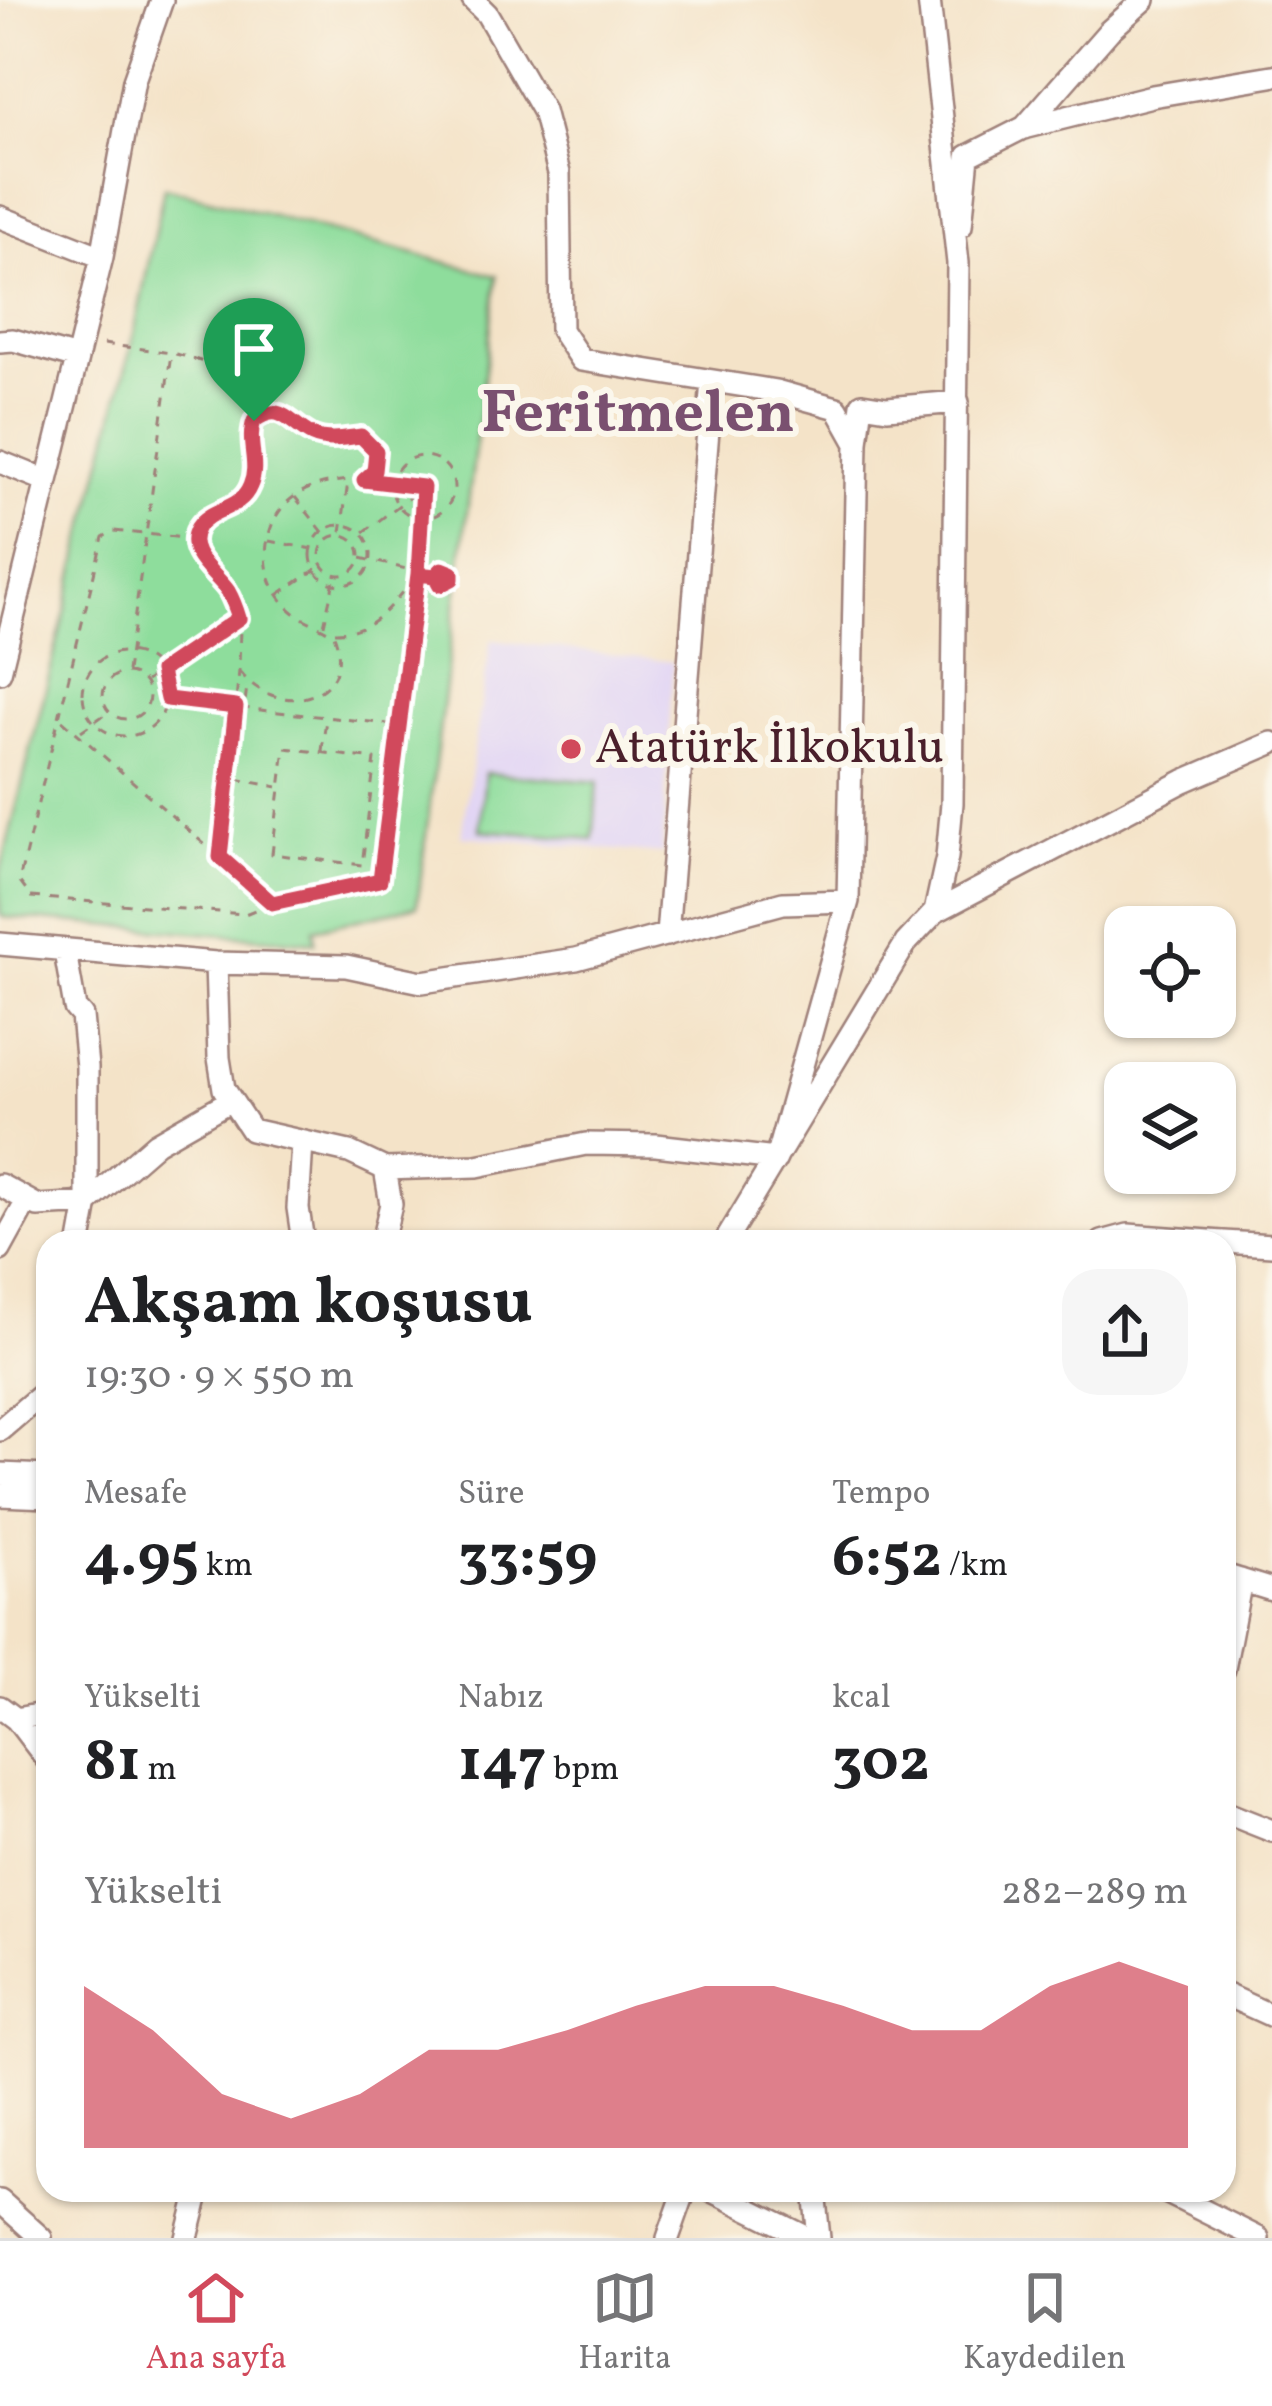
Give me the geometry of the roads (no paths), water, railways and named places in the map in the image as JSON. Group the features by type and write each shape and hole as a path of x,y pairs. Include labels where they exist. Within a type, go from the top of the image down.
{"street":[{"path":"0,672 10,591 47,481 102,257 134,80 162,0"},
{"path":"473,0 488,14 543,111 559,173 561,330 581,360 776,391 837,408 856,442"},
{"path":"929,0 958,263"},
{"path":"1023,128 1109,31 1144,0"},
{"path":"935,912 952,803 958,263 968,156 1023,128 1152,96 1272,76"},
{"path":"0,217 102,257"},
{"path":"0,341 79,349"},
{"path":"667,935 712,381"},
{"path":"776,1160 848,901 856,442 862,404 887,408 958,402"},
{"path":"0,462 47,481"},
{"path":"732,1230 906,944 935,912 1184,781 1272,743"},
{"path":"0,944 216,963 346,966 422,982 576,959 783,903 848,901"},
{"path":"65,952 75,1008 82,1016 87,1067 87,1203 82,1230"},
{"path":"216,963 224,1089 251,1130 350,1152 386,1169 477,1166 586,1144 656,1144 776,1160"},
{"path":"0,1185 38,1206 87,1203 157,1143 231,1100"},
{"path":"301,1230 302,1143"},
{"path":"385,1230 391,1204 386,1169"},
{"path":"0,1250 27,1201"},
{"path":"1236,1243 1272,1245"},
{"path":"0,1430 36,1399"},
{"path":"0,1474 36,1476"},
{"path":"0,1495 36,1496"},
{"path":"1236,1579 1272,1591"},
{"path":"8,1713 36,1746"},
{"path":"1236,1817 1272,1831"},
{"path":"1236,2000 1272,2016"},
{"path":"0,2201 41,2238"},
{"path":"187,2238 196,2202"},
{"path":"668,2238 681,2202"},
{"path":"735,2202 808,2238"},
{"path":"816,2202 820,2238"},
{"path":"1186,2202 1258,2238"}],"place":[{"name":"Atatürk İlkokulu","path":"571,749"}],"district":[{"name":"Feritmelen","path":"638,415"}]}
